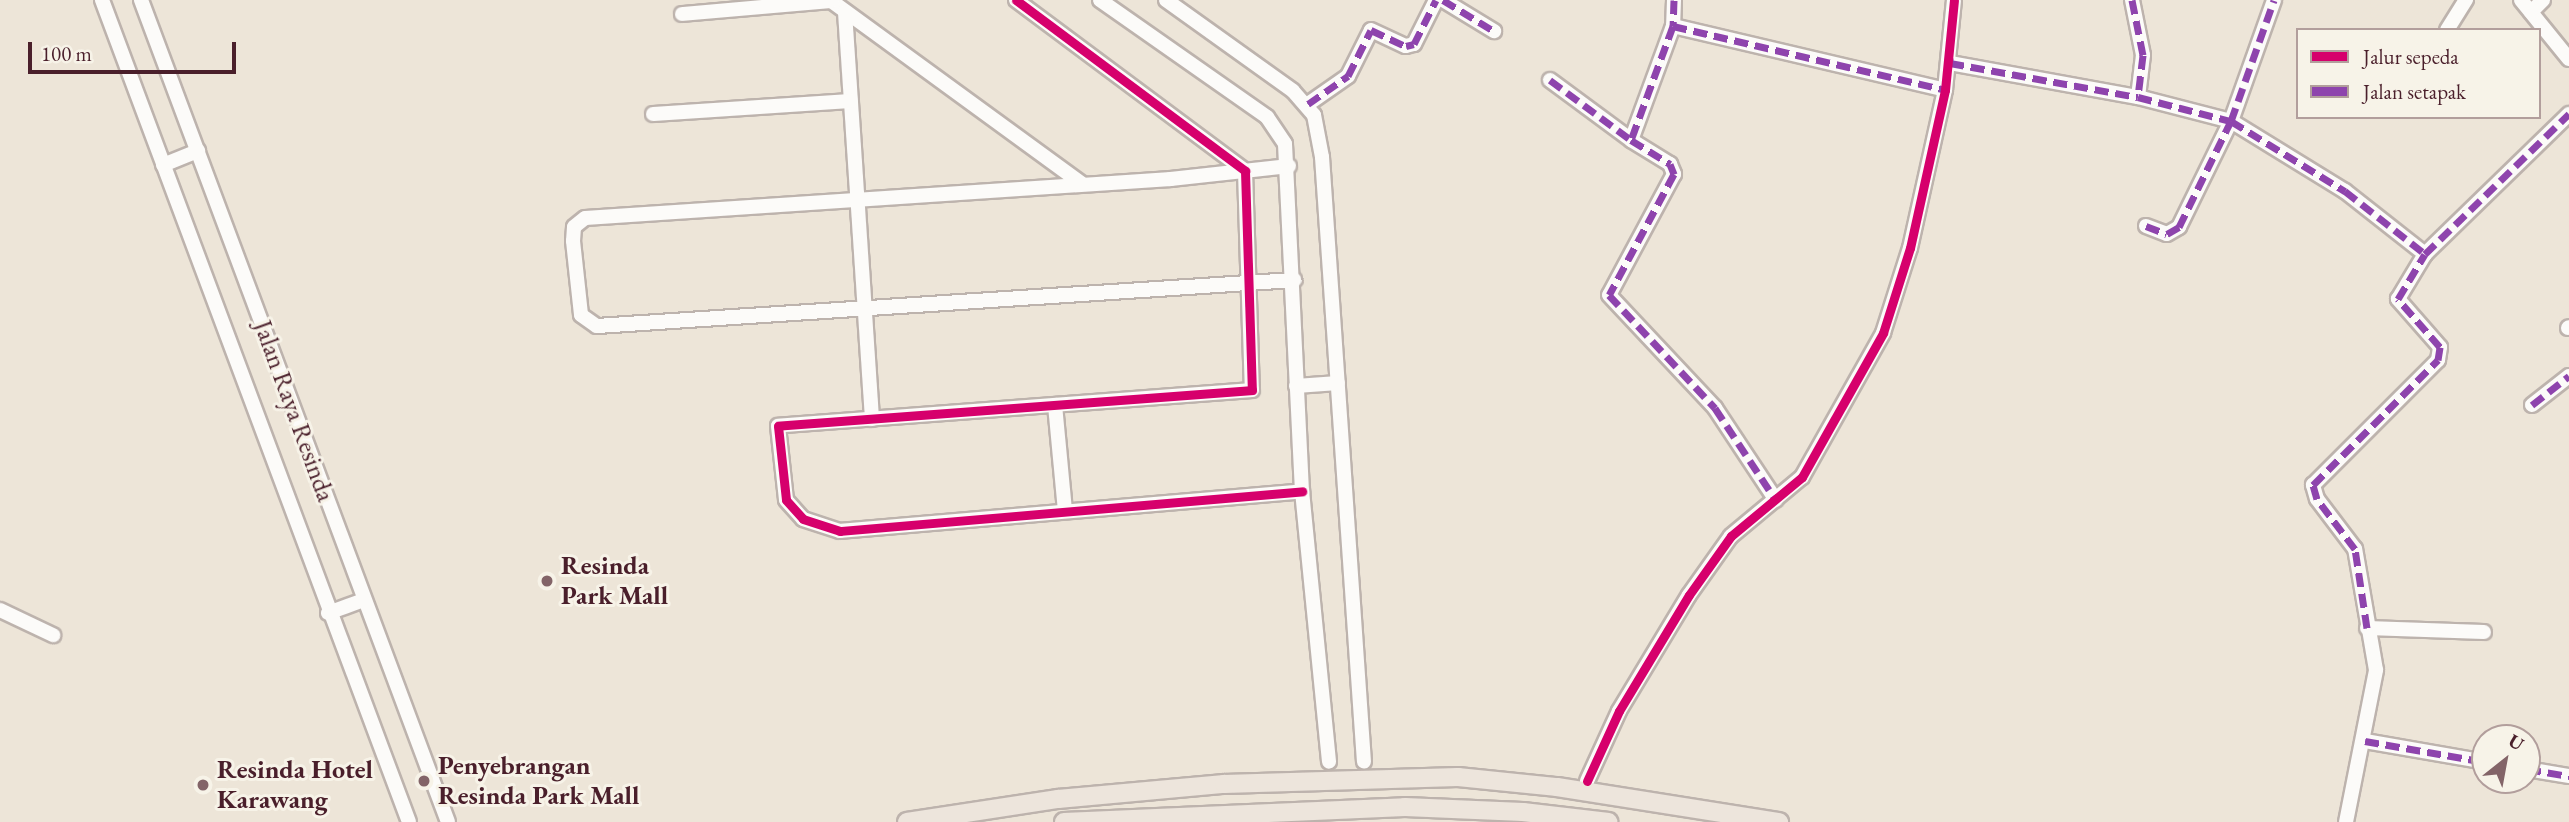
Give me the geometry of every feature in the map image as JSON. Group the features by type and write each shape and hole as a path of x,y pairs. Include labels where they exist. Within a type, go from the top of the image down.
{"main road":[{"path":"907,822 1058,799 1211,785 1432,777 1557,787 1779,822"},
{"path":"1064,822 1405,807 1524,812 1608,822"}],"street":[{"name":"Jalan Raya Resinda","path":"102,0 328,613 409,822"},
{"name":"Jalan Raya Resinda","path":"141,0 448,822"},
{"path":"1016,0 1245,171"},
{"path":"1100,0 1267,117 1279,129 1289,166 1302,491 1329,762"},
{"path":"1166,0 1308,104 1322,157 1364,762"},
{"path":"1308,104 1348,76 1371,30 1406,46 1414,44 1436,0"},
{"path":"1443,0 1494,31"},
{"path":"1631,140 1672,26 1674,0"},
{"path":"1587,781 1619,711 1713,559 1747,522 1802,477 1883,333 1910,248 1945,90 1950,63 1954,0"},
{"path":"2132,0 2143,55 2138,97"},
{"path":"2146,226 2167,234 2179,227 2231,121 2274,0"},
{"path":"2448,28 2466,0"},
{"path":"2521,0 2569,59"},
{"path":"2531,12 2543,0"},
{"path":"682,14 831,1 1081,183"},
{"path":"845,12 872,419"},
{"path":"1672,26 1945,90"},
{"path":"1950,63 2138,97 2231,121 2345,191 2425,254"},
{"path":"1550,80 1631,140 1670,164 1674,174 1609,295 1715,408 1776,500"},
{"path":"653,114 851,102"},
{"path":"2346,822 2376,680 2355,549 2317,499 2313,485 2438,360 2440,347 2398,299 2425,254 2569,114"},
{"path":"163,165 198,151"},
{"path":"1289,166 858,202 585,218 574,227 575,271 581,315 597,326 1294,279"},
{"path":"1245,171 1252,390 778,426 786,500 803,519 840,531 1302,491"},
{"path":"2532,405 2569,376"},
{"path":"1296,386 1338,383"},
{"path":"1055,405 1065,511"},
{"path":"328,613 364,600"},
{"path":"0,610 52,635"},
{"path":"2367,628 2484,632"},
{"path":"2365,741 2471,760"},
{"path":"2541,771 2569,776"}],"marked path":[{"path":"1308,104 1348,76 1371,30 1406,46 1414,44 1436,0"},
{"path":"1443,0 1494,31"},
{"path":"1674,0 1673,26 1945,90"},
{"path":"2132,0 2143,55 2138,97"},
{"path":"2146,226 2167,234 2179,227 2231,121 2274,0"},
{"path":"1673,26 1631,140 1670,164 1674,174 1609,295 1715,408 1776,500"},
{"path":"1950,58 1950,63 2138,97 2231,121 2345,191 2425,254"},
{"path":"1550,80 1631,140"},
{"path":"2367,628 2355,549 2317,499 2313,485 2438,360 2440,347 2398,299 2425,254 2569,114"},
{"path":"2532,405 2569,376"},
{"path":"2365,741 2471,760"},
{"path":"2541,771 2569,776"}],"cycle path":[{"path":"1016,0 1245,171 1252,390 778,426 786,500 803,519 840,531 1302,491"},
{"path":"1587,781 1619,711 1689,595 1731,536 1802,477 1883,333 1910,248 1945,90 1954,0"}],"place":[{"name":"Resinda Park Mall","path":"547,581"},
{"name":"Penyebrangan Resinda Park Mall","path":"424,781"},
{"name":"Resinda Hotel Karawang","path":"203,785"}]}
